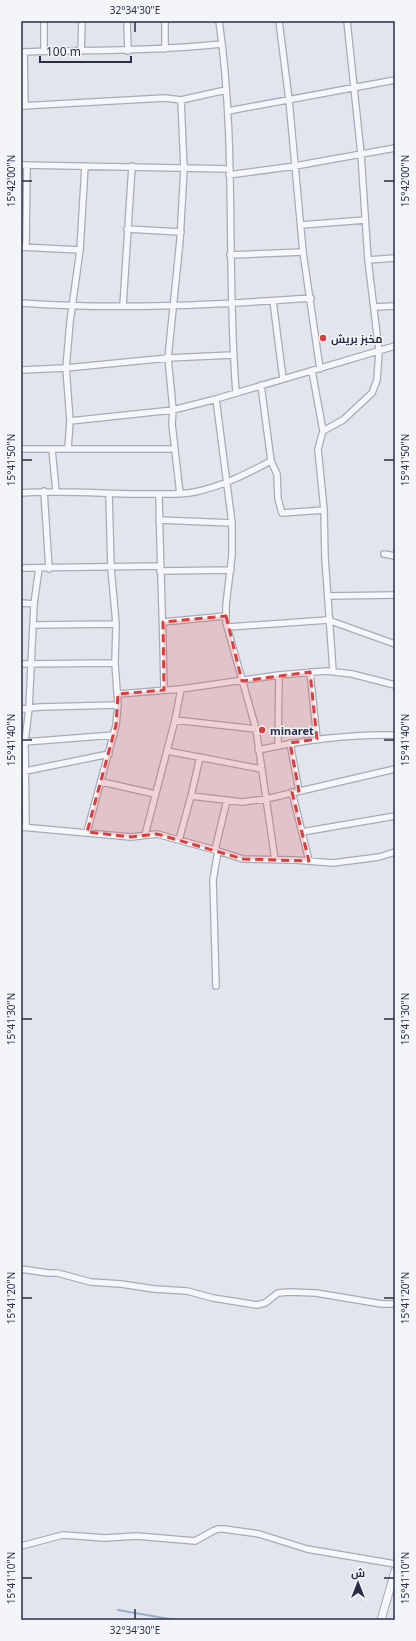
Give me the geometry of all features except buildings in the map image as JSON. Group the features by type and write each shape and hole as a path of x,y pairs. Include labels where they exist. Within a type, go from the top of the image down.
{"street":[{"path":"44,21 44,51"},
{"path":"82,21 82,51"},
{"path":"127,21 128,51"},
{"path":"165,21 165,49"},
{"path":"219,21 228,111 230,255 233,355 236,392"},
{"path":"279,21 289,100 304,252 320,369"},
{"path":"323,431 343,420 372,393 377,380 379,351 368,260 361,154 347,21"},
{"path":"222,44 128,51 23,52 23,106 165,98 181,100 226,90"},
{"path":"228,111 354,89 395,80"},
{"path":"180,494 172,424 173,410 168,358 170,328 175,305 181,232 184,169 181,100"},
{"path":"80,250 24,247 24,165 132,166 229,172 295,166 395,148"},
{"path":"68,449 70,421 66,368 72,307 80,250 85,166"},
{"path":"123,306 132,166"},
{"path":"301,225 365,220"},
{"path":"127,229 181,232"},
{"path":"230,255 304,252"},
{"path":"368,260 395,258"},
{"path":"21,303 72,307 232,303 311,298"},
{"path":"273,301 282,379"},
{"path":"374,307 395,306"},
{"path":"70,421 173,410 216,399 395,346"},
{"path":"21,370 66,368 168,358 233,355"},
{"path":"312,371 323,431 318,449 324,510 328,620 333,671"},
{"path":"261,385 271,461 277,474 278,499 282,513 324,510"},
{"path":"216,399 232,523 231,570 226,616 242,681 256,729 275,860"},
{"path":"21,449 175,449"},
{"path":"52,449 56,492"},
{"path":"21,493 44,491 109,494 180,494 200,491 227,483 271,461"},
{"path":"44,491 49,569"},
{"path":"87,832 114,736 118,705 116,624 111,568 109,494"},
{"path":"158,494 164,690"},
{"path":"159,520 232,523"},
{"path":"384,554 395,556"},
{"path":"21,568 160,568 231,570"},
{"path":"39,568 34,604 29,708 23,772 23,827 131,837 157,834 243,859 333,863 384,856 395,852"},
{"path":"328,596 395,595"},
{"path":"21,603 34,604"},
{"path":"163,622 226,616"},
{"path":"228,627 328,620 395,644"},
{"path":"34,625 116,624"},
{"path":"21,664 116,664"},
{"path":"118,694 242,681 279,675 333,671 352,674 395,685"},
{"path":"310,672 317,739"},
{"path":"278,746 279,675"},
{"path":"145,835 175,720 180,688"},
{"path":"21,708 118,705"},
{"path":"175,720 256,729"},
{"path":"258,750 317,739 362,735 395,735"},
{"path":"25,742 114,736"},
{"path":"290,743 299,791"},
{"path":"167,751 261,769"},
{"path":"23,772 109,754"},
{"path":"179,840 200,757"},
{"path":"191,796 242,802 266,799 395,769"},
{"path":"102,782 155,794"},
{"path":"292,792 308,861"},
{"path":"216,986 213,880 216,850 227,800"},
{"path":"302,832 395,816"},
{"path":"21,1269 62,1274 91,1282 187,1291 213,1298 257,1305 265,1303 278,1293 289,1292 316,1293 382,1304 395,1304"},
{"path":"21,1546 70,1534 105,1538 137,1536 195,1541 213,1531 224,1529 259,1534 307,1549 395,1564"},
{"path":"381,1620 395,1571"}],"highlighted area":[{"path":"226,616 242,681 310,672 317,739 290,743 299,791 292,792 309,861 243,859 157,834 131,837 87,832 116,725 118,694 164,690 163,622"}],"waterway":[{"path":"118,1610 175,1620"}],"place":[{"name":"مخبز بريش","path":"323,338"},
{"name":"minaret","path":"262,730"}]}
